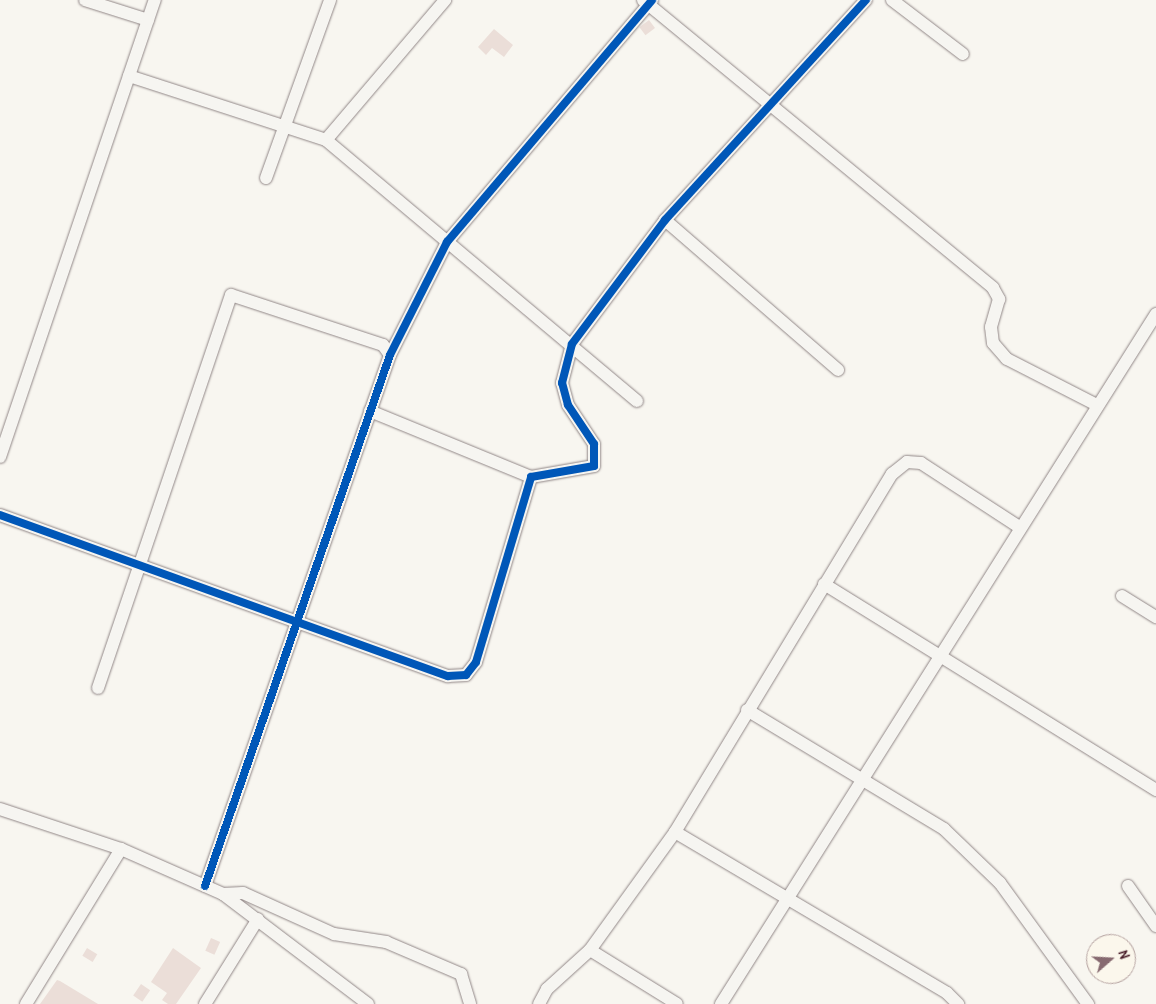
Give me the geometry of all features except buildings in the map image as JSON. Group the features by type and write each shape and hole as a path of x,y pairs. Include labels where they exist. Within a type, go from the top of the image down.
{"street":[{"path":"85,0 148,20"},
{"path":"0,456 155,0"},
{"path":"266,178 287,128 330,0"},
{"path":"326,140 445,0"},
{"path":"370,411 531,477 594,466 594,444 568,405 562,383 572,344 665,220 866,0"},
{"path":"892,0 963,54"},
{"path":"205,886 390,355 447,242 648,2 993,288 999,298 991,327 993,344 1007,359 1097,405"},
{"path":"129,76 326,140 572,344 637,401"},
{"path":"665,220 838,370"},
{"path":"98,688 231,295 383,345 390,355"},
{"path":"721,1004 1156,314"},
{"path":"539,1004 547,989 590,950 675,832 747,710 892,474 907,462 921,463 1020,527"},
{"path":"0,515 296,623 448,676 466,674 476,662 531,477"},
{"path":"824,584 941,653 1156,790"},
{"path":"1122,596 1156,617"},
{"path":"747,710 944,829 1000,883 1088,1004"},
{"path":"0,808 121,849 223,894 368,1004"},
{"path":"675,832 947,993 958,1004"},
{"path":"26,1004 121,849"},
{"path":"1128,886 1156,926"},
{"path":"223,894 243,893 334,934 386,942 461,974 470,1004"},
{"path":"205,1004 258,919"},
{"path":"590,950 677,1004"}],"cycle path":[{"path":"205,886 390,355 447,242 652,0"},
{"path":"0,515 448,676 466,675 476,662 531,477 594,466 594,444 568,405 562,383 572,344 665,220 866,0"}]}
